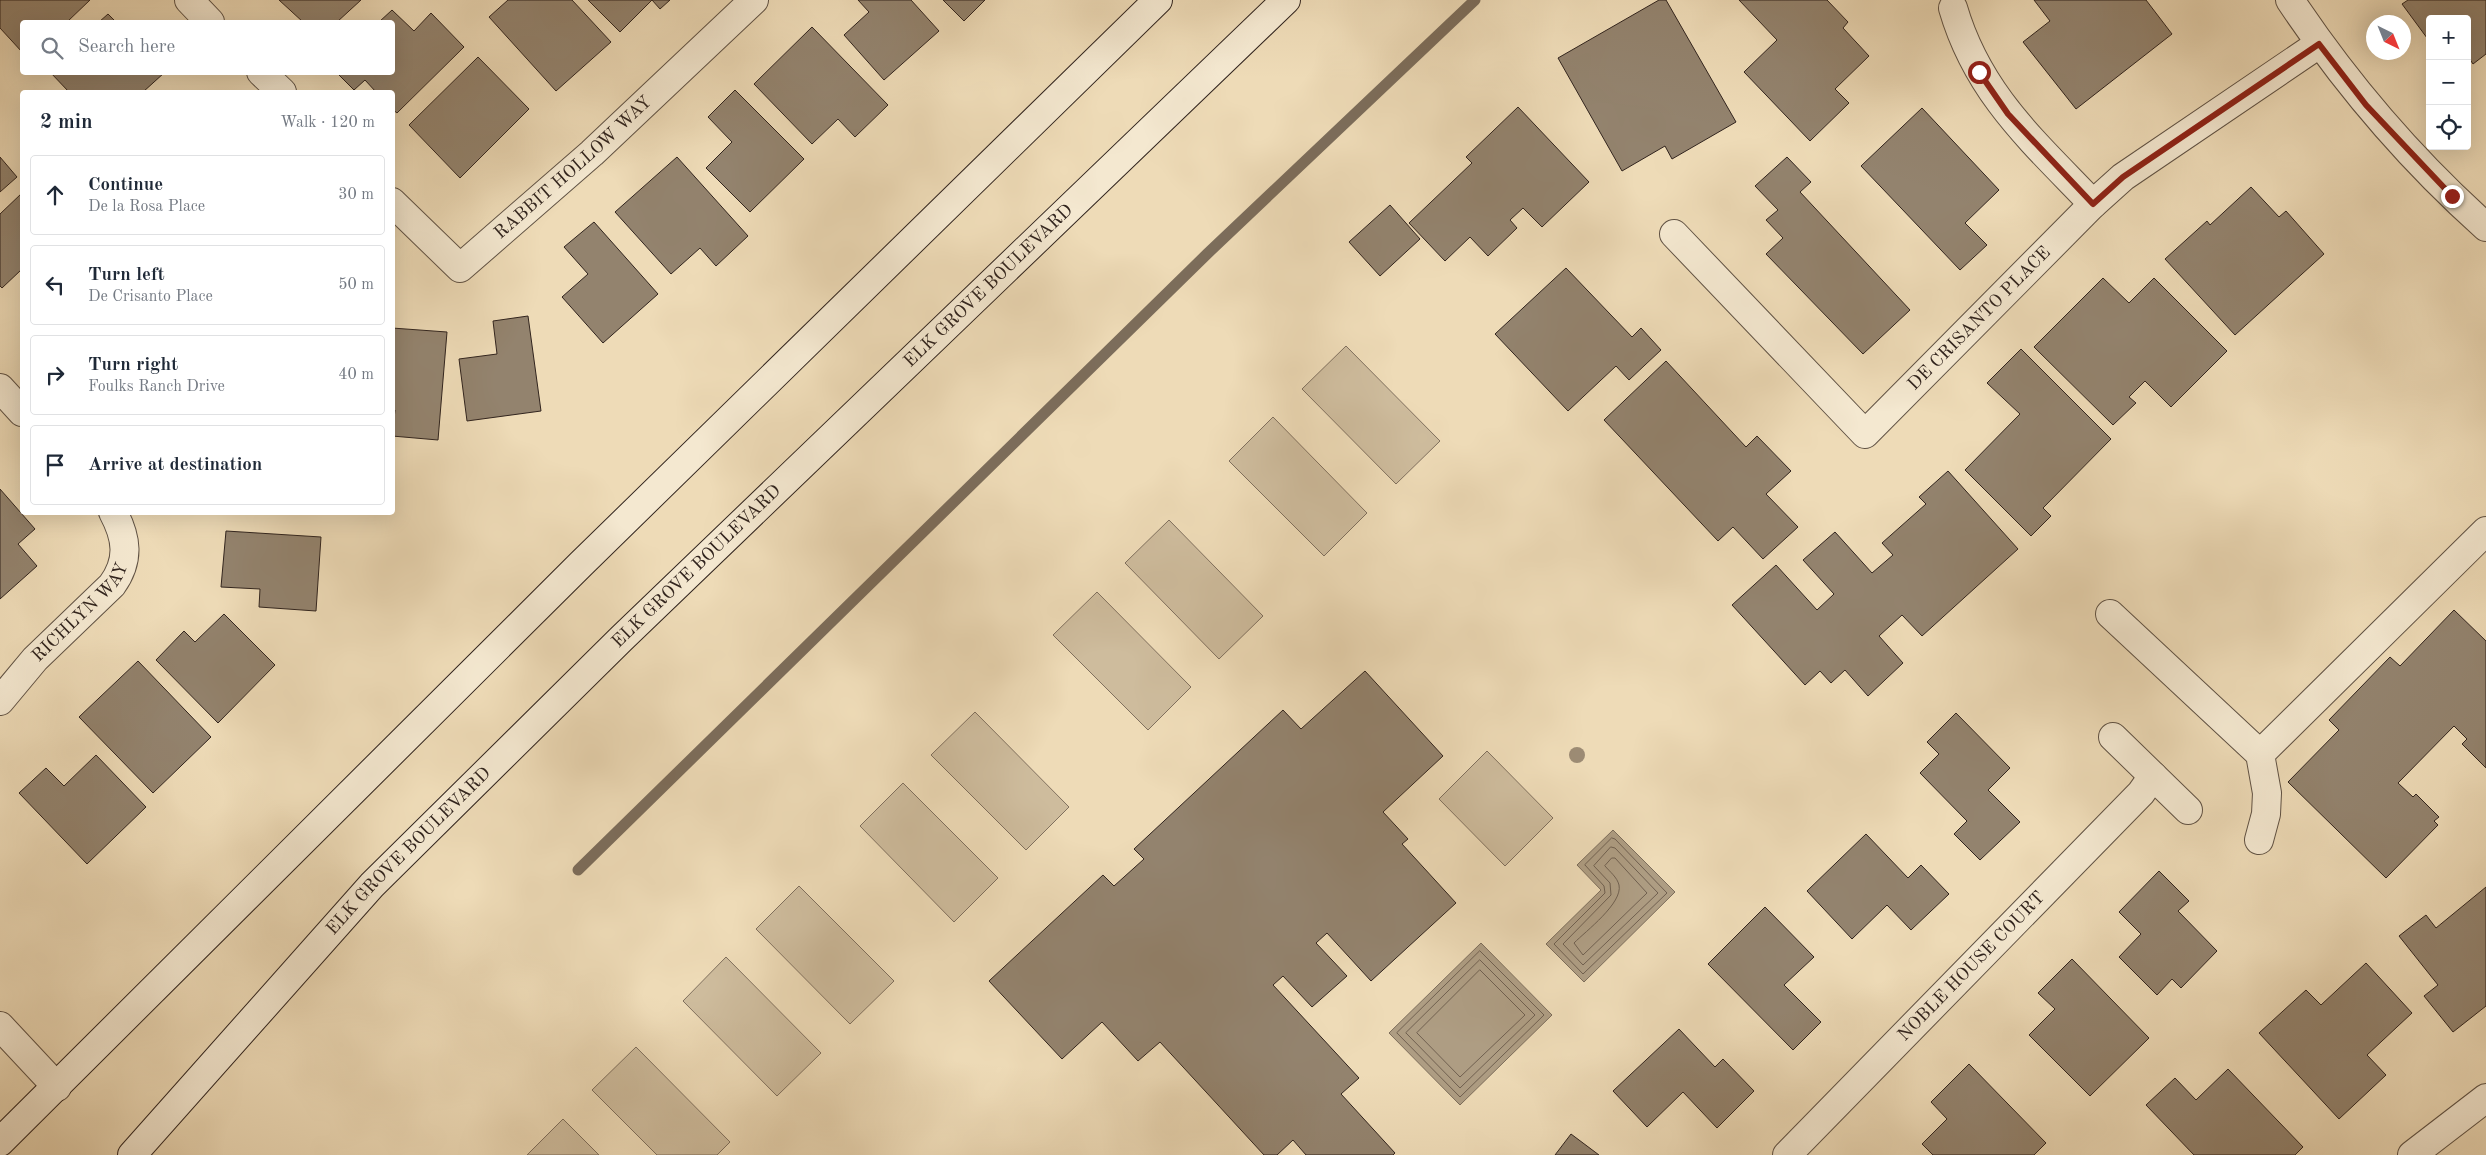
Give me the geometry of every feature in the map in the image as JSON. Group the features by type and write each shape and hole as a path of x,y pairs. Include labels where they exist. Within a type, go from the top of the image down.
{"street":[{"path":"189,0 208,20"},
{"name":"RABBIT HOLLOW WAY","path":"395,205 460,268 592,153 754,0"},
{"path":"0,1142 581,564 1158,0"},
{"name":"ELK GROVE BOULEVARD","path":"132,1155 372,885 628,632 1286,0"},
{"path":"2290,0 2319,44 2366,105 2452,196 2486,227"},
{"path":"1953,8 1979,72 2008,114 2093,204"},
{"name":"DE CRISANTO PLACE","path":"1674,234 1865,434 2093,204 2123,177 2319,44"},
{"path":"264,75 280,90"},
{"path":"0,388 20,410"},
{"name":"RICHLYN WAY","path":"0,701 35,659 112,585 119,575 123,564 124,543 122,530 114,515"},
{"path":"2260,754 2486,531"},
{"path":"2110,614 2260,754 2267,794 2266,814 2259,840"},
{"path":"2113,737 2188,810"},
{"name":"NOBLE HOUSE COURT","path":"1787,1155 2141,794 2153,776"},
{"path":"0,1026 57,1086"},
{"path":"2412,1155 2486,1098"}],"shaded area":[{"path":"1346,346 1440,441 1396,484 1302,389"},
{"path":"1273,417 1367,513 1324,556 1229,461"},
{"path":"1169,520 1263,616 1219,659 1125,563"},
{"path":"1097,592 1191,687 1148,730 1053,635"},
{"path":"975,712 1069,807 1026,850 931,755"},
{"path":"1487,751 1553,818 1505,866 1439,799"},
{"path":"903,783 998,878 954,922 860,826"},
{"path":"799,886 894,981 850,1024 756,929"},
{"path":"726,957 821,1053 777,1096 683,1001"},
{"path":"636,1047 730,1142 717,1155 657,1155 592,1090"},
{"path":"563,1119 599,1155 527,1155"}],"water":[{"path":"1613,830 1675,892 1584,982 1546,944 1601,890 1577,865"},
{"path":"1481,943 1552,1015 1460,1105 1389,1033"}],"building":[{"path":"0,0 90,0 69,20 20,20 20,50 0,28"},
{"path":"279,0 361,0 339,20 301,20"},
{"path":"508,0 572,0 611,42 556,91 489,17"},
{"path":"588,0 652,0 620,32"},
{"path":"652,0 670,0 660,9"},
{"path":"858,0 911,0 939,31 884,80 844,35 869,12"},
{"path":"943,0 985,0 964,21"},
{"path":"1659,0 1666,0 1736,122 1672,159 1665,146 1622,171 1558,58"},
{"path":"1739,0 1827,0 1848,22 1843,28 1869,56 1835,89 1849,103 1810,141 1744,72 1777,40"},
{"path":"2034,0 2146,0 2172,34 2076,109 2023,42 2050,21"},
{"path":"2408,0 2486,0 2486,54 2473,64 2471,61 2471,15 2426,15 2426,37 2402,4"},
{"path":"392,10 414,31 431,13 464,47 397,113 395,111 395,90 374,90 365,80 354,90 339,75 395,75 395,20 381,20"},
{"path":"108,14 114,20 101,20"},
{"path":"812,27 888,105 855,137 838,119 812,144 754,84"},
{"path":"478,57 529,109 460,178 409,125"},
{"path":"53,75 162,75 145,90 67,90"},
{"path":"735,90 804,159 750,212 706,168 732,142 708,117"},
{"path":"1518,107 1589,182 1542,227 1523,208 1510,220 1517,228 1488,256 1470,237 1445,261 1409,223 1472,163 1466,157"},
{"path":"1922,108 1999,190 1965,223 1987,245 1960,270 1861,166"},
{"path":"0,157 17,177 0,192"},
{"path":"677,157 748,236 716,266 700,248 671,274 615,212"},
{"path":"1787,157 1811,182 1800,192 1910,310 1863,354 1766,254 1783,238 1766,220 1778,210 1755,186"},
{"path":"2251,187 2279,217 2286,211 2324,254 2235,335 2165,259 2207,221 2210,225"},
{"path":"20,195 20,271 2,288 0,286 0,214"},
{"path":"1390,205 1420,239 1380,276 1349,242"},
{"path":"594,222 658,294 603,343 562,297 588,274 564,247"},
{"path":"1566,268 1632,337 1641,328 1661,350 1629,380 1616,366 1568,411 1495,334"},
{"path":"2103,278 2129,303 2154,278 2227,351 2171,407 2145,381 2129,397 2136,403 2113,425 2034,347"},
{"path":"528,316 541,411 467,421 459,359 497,354 493,321"},
{"path":"395,328 447,332 438,440 395,436"},
{"path":"2021,349 2111,439 2043,508 2051,516 2031,536 1965,470 2020,414 1987,383"},
{"path":"1666,361 1746,447 1757,436 1791,471 1766,494 1798,527 1763,559 1733,527 1718,541 1604,420"},
{"path":"1948,471 2018,549 1922,636 1902,615 1879,636 1903,663 1868,696 1845,670 1831,683 1820,671 1805,685 1732,605 1776,565 1817,610 1834,594 1803,560 1835,532 1872,573 1893,555 1882,543 1926,504 1919,497"},
{"path":"0,489 20,512 20,515 23,515 35,529 18,544 37,566 0,599"},
{"path":"226,531 321,537 316,611 259,607 260,589 221,587"},
{"path":"2454,610 2486,641 2486,768 2462,744 2467,739 2454,726 2398,783 2413,797 2416,794 2439,817 2434,821 2438,825 2386,878 2288,782 2339,730 2329,720 2390,657 2400,666"},
{"path":"224,614 275,665 218,723 156,660 184,631 195,642"},
{"path":"138,661 211,737 153,793 79,717"},
{"path":"1365,671 1443,756 1383,812 1408,839 1402,844 1456,903 1371,981 1327,933 1316,943 1347,976 1312,1007 1283,976 1273,985 1359,1078 1341,1094 1395,1153 1393,1155 1306,1155 1293,1140 1277,1155 1264,1155 1160,1042 1138,1061 1102,1022 1062,1059 989,981 1103,875 1114,886 1144,859 1134,849 1283,710 1301,729"},
{"path":"1956,713 2010,768 1988,790 2020,822 1980,860 1954,834 1967,821 1920,773 1939,754 1927,742"},
{"path":"96,755 146,807 87,864 19,793 46,768 64,786"},
{"path":"1866,834 1908,878 1921,865 1949,894 1911,930 1887,905 1852,939 1807,891"},
{"path":"2159,871 2189,901 2178,911 2217,951 2181,988 2172,979 2157,995 2119,957 2141,934 2119,912"},
{"path":"2486,887 2486,1006 2453,1032 2424,996 2438,985 2399,936 2426,915 2436,928"},
{"path":"1765,907 1814,957 1784,985 1821,1022 1793,1050 1708,964"},
{"path":"2072,959 2149,1038 2090,1096 2029,1035 2055,1009 2038,993"},
{"path":"2366,963 2412,1013 2367,1055 2386,1075 2339,1119 2259,1033 2306,990 2321,1005"},
{"path":"1679,1029 1715,1067 1723,1059 1754,1091 1717,1128 1683,1092 1647,1127 1613,1091"},
{"path":"1969,1064 2046,1143 2034,1155 1933,1155 1922,1144 1947,1119 1931,1102"},
{"path":"2228,1069 2303,1147 2295,1155 2194,1155 2146,1105 2175,1078 2196,1100"},
{"path":"1571,1134 1599,1155 1555,1155"}],"waterway":[{"path":"578,870 1207,254 1475,0"}],"route":[{"path":"1979,72 2008,114 2093,204 2123,177 2319,44 2366,105 2452,196"}]}
